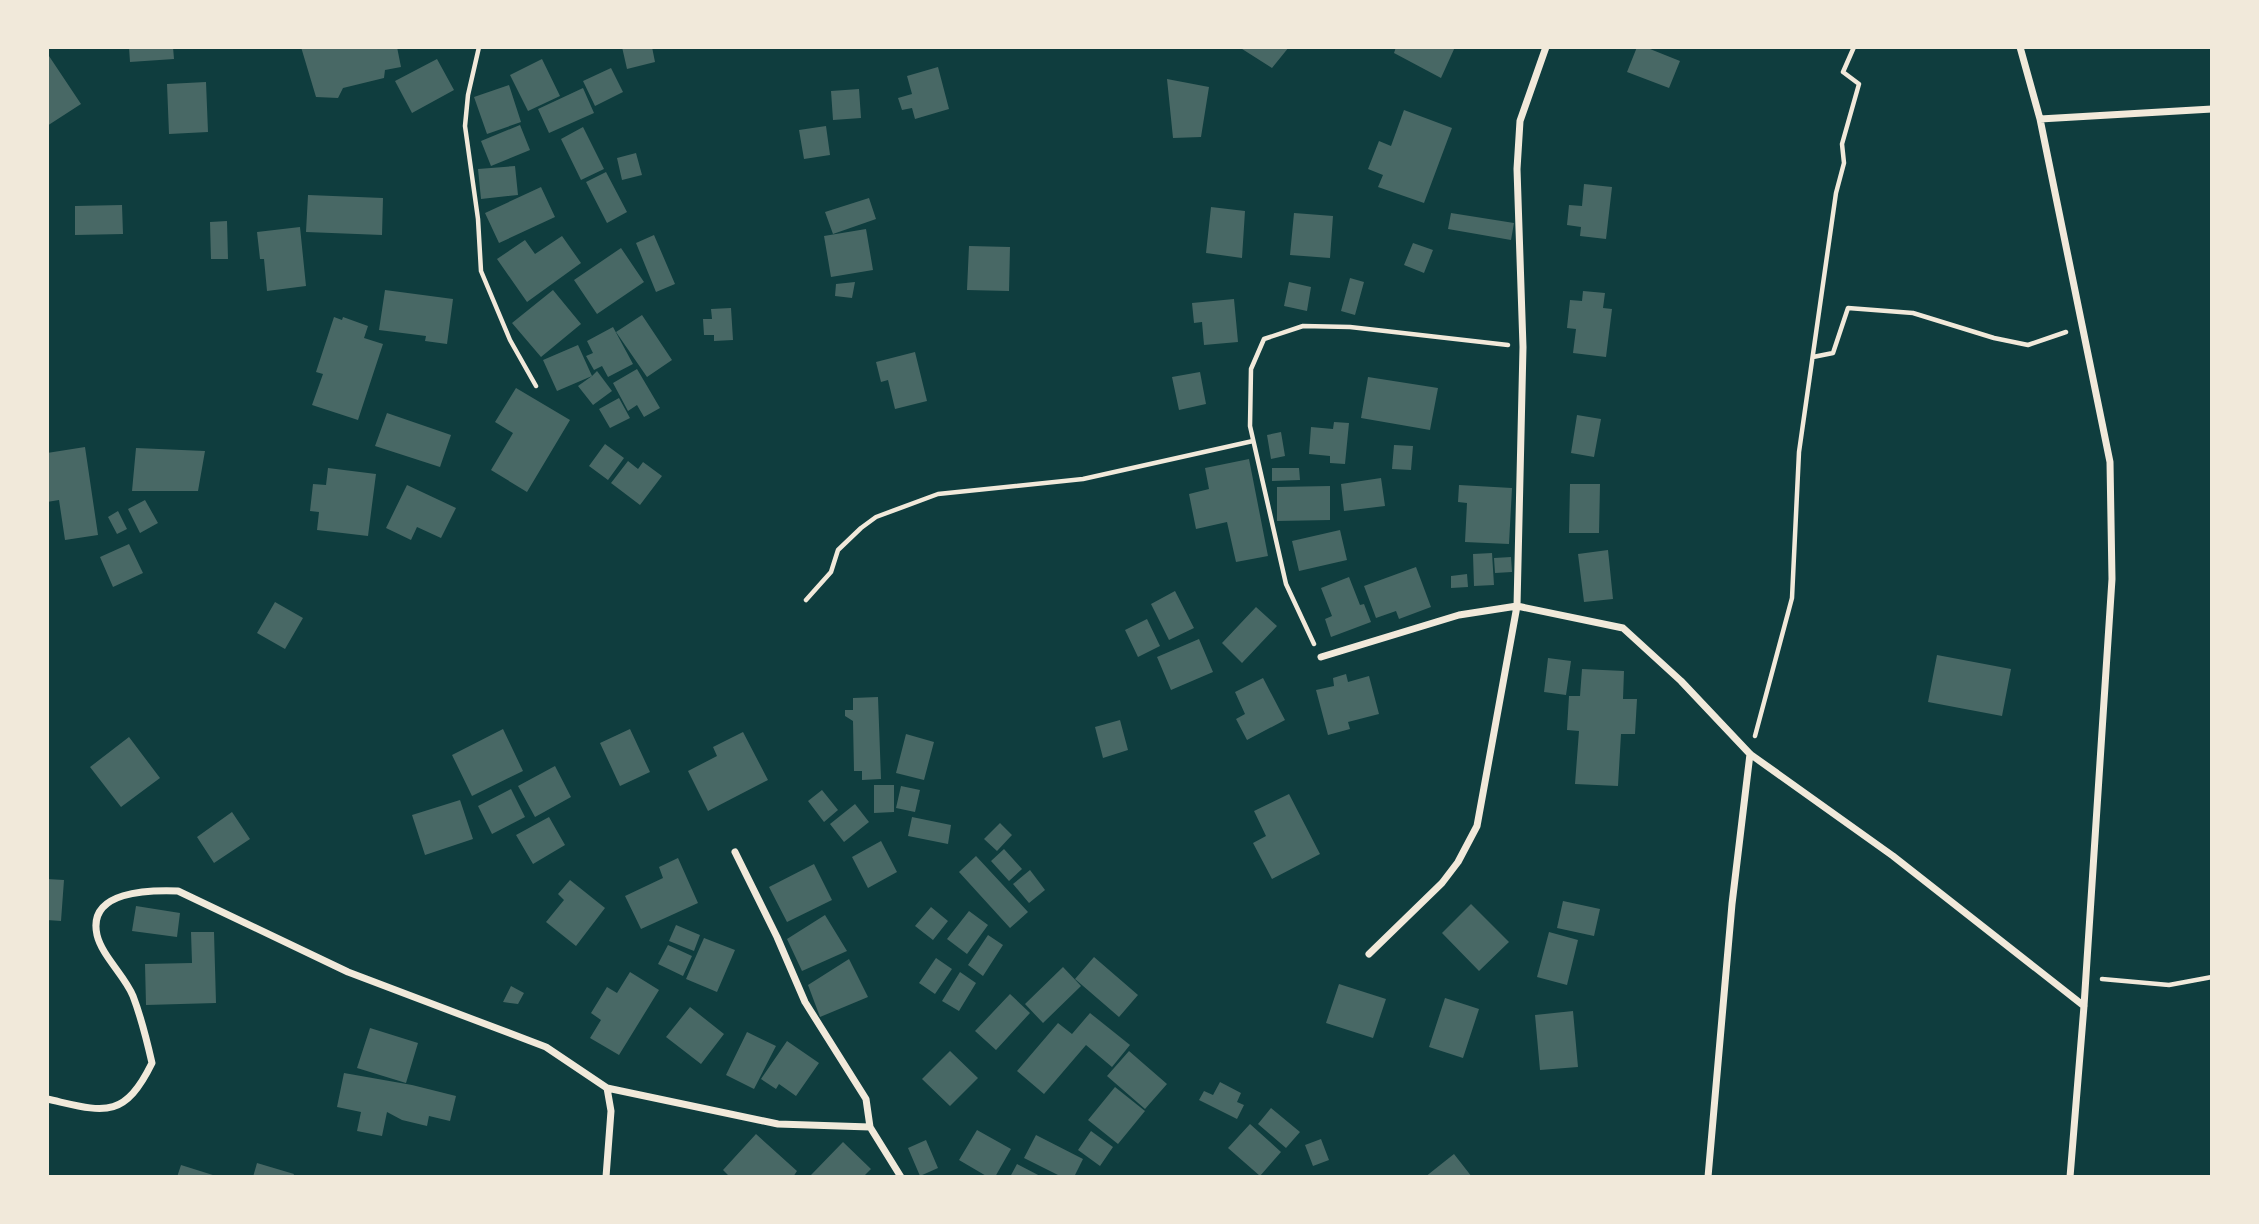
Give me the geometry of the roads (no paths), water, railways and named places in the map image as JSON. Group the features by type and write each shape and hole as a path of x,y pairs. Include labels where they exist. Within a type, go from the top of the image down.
{"street":[{"path":"1369,954 1442,883 1458,862 1477,826 1517,606 1523,347 1517,169 1520,121 1546,47"},
{"path":"2021,47 2040,119 2110,462 2112,579 2070,1177"},
{"path":"2040,119 2212,109"},
{"path":"1321,657 1459,615 1517,606 1623,628 1681,681 1750,754 1893,856 2084,1006"},
{"path":"1708,1177 1732,904 1750,754"},
{"path":"735,852 777,937 805,1002 866,1099 870,1127 901,1177"},
{"path":"47,1099 98,1110 116,1106 130,1096 144,1079 152,1063 136,1005 97,936 97,924 101,911 118,897 132,892 163,890 178,891 348,972 546,1047 607,1088 778,1124 870,1127"},
{"path":"606,1177 611,1111 607,1088"}]}
